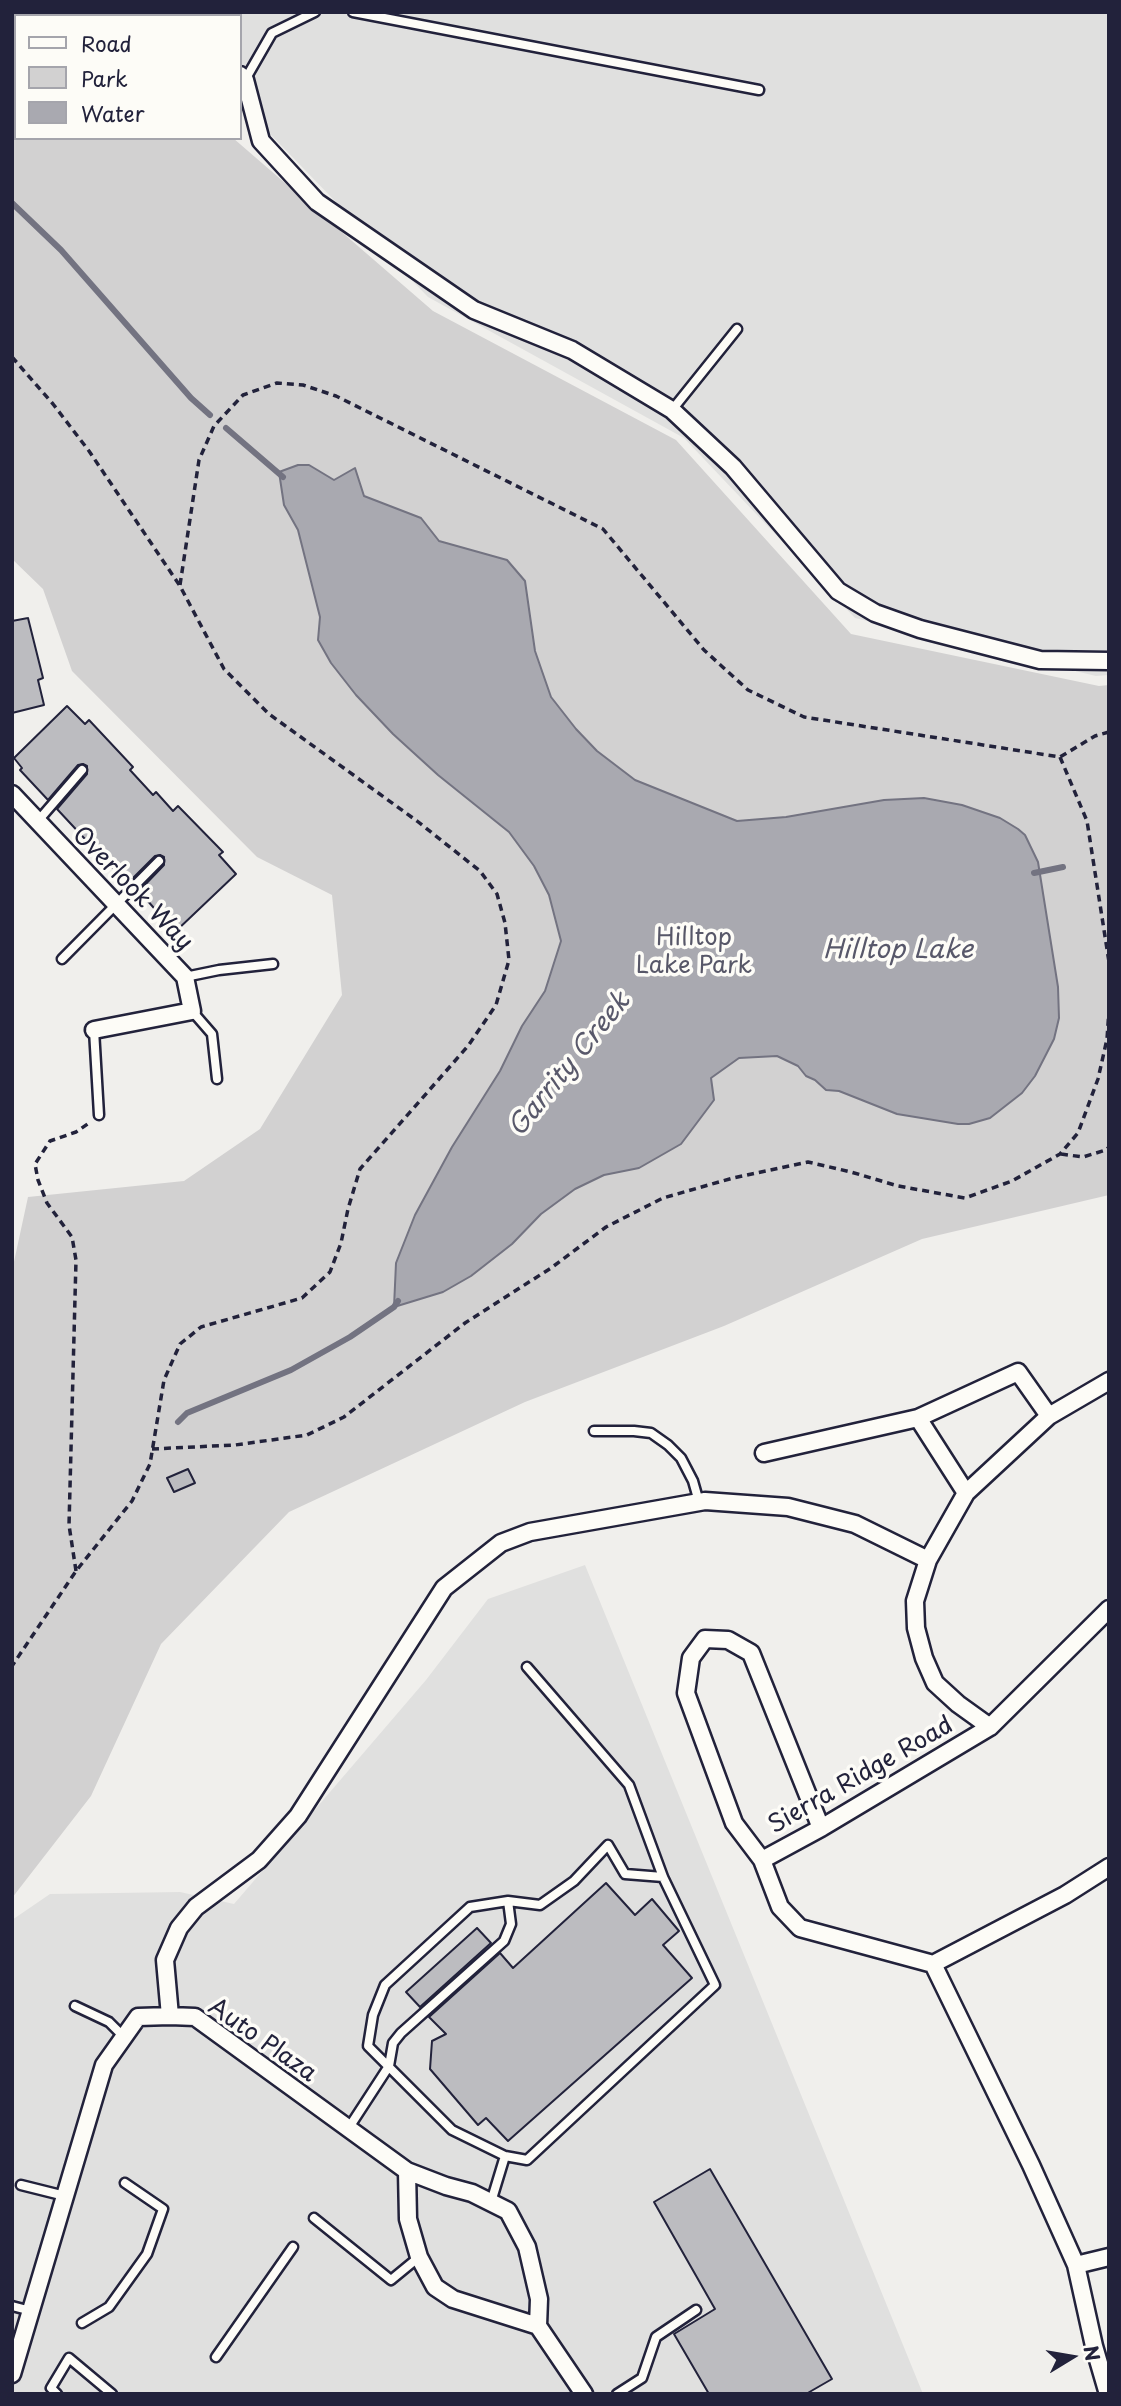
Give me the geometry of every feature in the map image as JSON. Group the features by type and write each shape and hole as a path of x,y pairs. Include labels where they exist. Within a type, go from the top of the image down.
{"street":[{"path":"242,77 261,141 317,202 474,310 572,350 672,410 733,467 838,591 875,613 920,629 1040,660 1109,661"},
{"name":"Overlook Way","path":"12,794 185,978 192,1011"},
{"path":"94,1030 192,1011"},
{"path":"764,1453 918,1418 1017,1372 1049,1416"},
{"name":"Sierra Ridge Road","path":"990,1727 958,1704 936,1683 924,1658 916,1628 915,1601 928,1560 967,1493 1049,1416 1109,1381"},
{"path":"918,1418 967,1493"},
{"path":"170,2016 165,1960 179,1928 196,1907 259,1860 298,1816 444,1588 501,1543 530,1532 699,1502 788,1507 855,1524 928,1560"},
{"name":"Sierra Ridge Road","path":"933,1964 800,1928 780,1907 762,1860 990,1727 1109,1609"},
{"path":"762,1860 734,1823 686,1693 691,1658 705,1639 728,1640 751,1653 821,1828"},
{"path":"1108,2394 1076,2265 1031,2165 933,1964 1065,1895 1109,1867"},
{"name":"Auto Plaza","path":"12,2374 104,2066 138,2017 195,2017 407,2171 472,2193 508,2211 527,2246 539,2299 538,2326"},
{"path":"407,2171 408,2219 419,2257 435,2287 453,2299 538,2326 584,2394"},
{"path":"1076,2265 1109,2257"}],"lane":[{"path":"242,77 272,33 315,12"},
{"path":"353,12 759,90"},
{"path":"672,410 737,328"},
{"path":"37,822 82,770"},
{"path":"62,959 159,861"},
{"path":"185,978 219,970 273,964"},
{"path":"192,1011 212,1034 217,1079"},
{"path":"94,1030 99,1115"},
{"path":"594,1431 651,1433 681,1458 699,1502"},
{"path":"527,1667 629,1784 663,1877 715,1985 527,2160 505,2156 452,2130 368,2046 373,2015 385,1985 470,1907 508,1901 540,1905 574,1881 608,1844 625,1874 663,1877"},
{"path":"348,2129 389,2066 393,2043 401,2033 504,1941 511,1924 508,1901"},
{"path":"75,2006 109,2022 124,2038"},
{"path":"491,2202 505,2156"},
{"path":"82,2323 109,2307 147,2254 163,2209 125,2183"},
{"path":"21,2185 65,2196"},
{"path":"314,2218 391,2280 419,2257"},
{"path":"216,2357 293,2247"},
{"path":"12,2306 31,2311"},
{"path":"617,2394 642,2378 656,2337 696,2311"},
{"path":"57,2394 51,2388 69,2358 112,2394"}],"path":[{"path":"180,586 199,460 214,426 243,395 277,383 303,386 336,396 603,529 704,650 748,690 804,717 1060,757 1095,736 1109,733"},
{"path":"1060,757 1087,821 1109,961"},
{"path":"152,1449 235,1445 307,1435 344,1417 465,1323 551,1268 606,1227 663,1198 733,1178 808,1162 898,1186 965,1198 1012,1181 1060,1154 1078,1133 1098,1079 1107,1039 1109,1010"},
{"path":"12,1666 76,1571 69,1525 76,1260 72,1237 47,1203 35,1164 50,1141 76,1132 99,1115"},
{"path":"1060,1154 1083,1157 1109,1147"}],"shaded area":[{"path":"186,12 1109,12 1109,675 1096,676 855,618 684,438 428,297 242,105 242,14"},
{"path":"585,1565 923,2394 12,2394 12,1920 50,1894 180,1892 234,1904 426,1680 488,1599"}],"green space":[{"name":"Hilltop Lake Park","path":"12,12 154,12 155,14 14,14 14,140 235,140 433,311 676,440 851,634 1099,686 1109,685 1109,1195 922,1239 724,1326 525,1402 289,1512 161,1644 91,1796 12,1898 12,1271 28,1197 184,1181 260,1129 342,995 332,895 257,857 72,671 43,589 12,559"}],"water":[{"name":"Hilltop Lake","path":"298,465 309,465 334,480 355,468 364,496 421,518 439,541 507,560 525,581 535,651 551,697 597,751 635,780 737,821 786,817 884,800 924,798 962,805 1000,818 1025,835 1038,862 1058,987 1059,1018 1054,1039 1035,1076 1022,1093 990,1118 958,1124 897,1114 839,1091 826,1090 806,1076 798,1066 777,1056 739,1058 711,1078 714,1100 681,1144 639,1168 604,1175 575,1189 541,1214 512,1244 471,1276 443,1292 394,1307 396,1263 415,1215 452,1147 500,1071 522,1026 545,991 561,941 549,895 534,866 509,832 438,775 393,734 356,695 331,663 318,640 320,617 298,530 284,505 279,472"}],"building":[{"path":"28,618 43,678 38,680 44,705 12,713 12,621"},
{"path":"67,706 85,724 89,720 133,767 130,770 153,795 156,792 173,811 178,806 223,852 219,855 236,874 175,932 139,891 164,865 164,857 155,856 129,882 112,868 57,809 87,774 87,766 78,765 48,800 20,770 22,768 14,758"},
{"path":"188,1469 195,1483 174,1492 167,1478"},
{"path":"606,1883 635,1915 652,1899 679,1931 663,1945 692,1978 508,2141 486,2118 478,2125 430,2069 432,2041 446,2034 429,2017 500,1953 513,1968"},
{"path":"477,1928 491,1943 420,2007 406,1992"},
{"path":"710,2169 832,2379 806,2394 709,2394 674,2334 715,2309 654,2202"}],"waterway":[{"path":"12,203 61,250 191,398 210,415"},
{"path":"226,428 283,477"},
{"name":"Garrity Creek","path":"1034,873 1063,867"},
{"name":"Garrity Creek","path":"178,1422 187,1413 291,1370 350,1337 394,1307 398,1301"}]}
